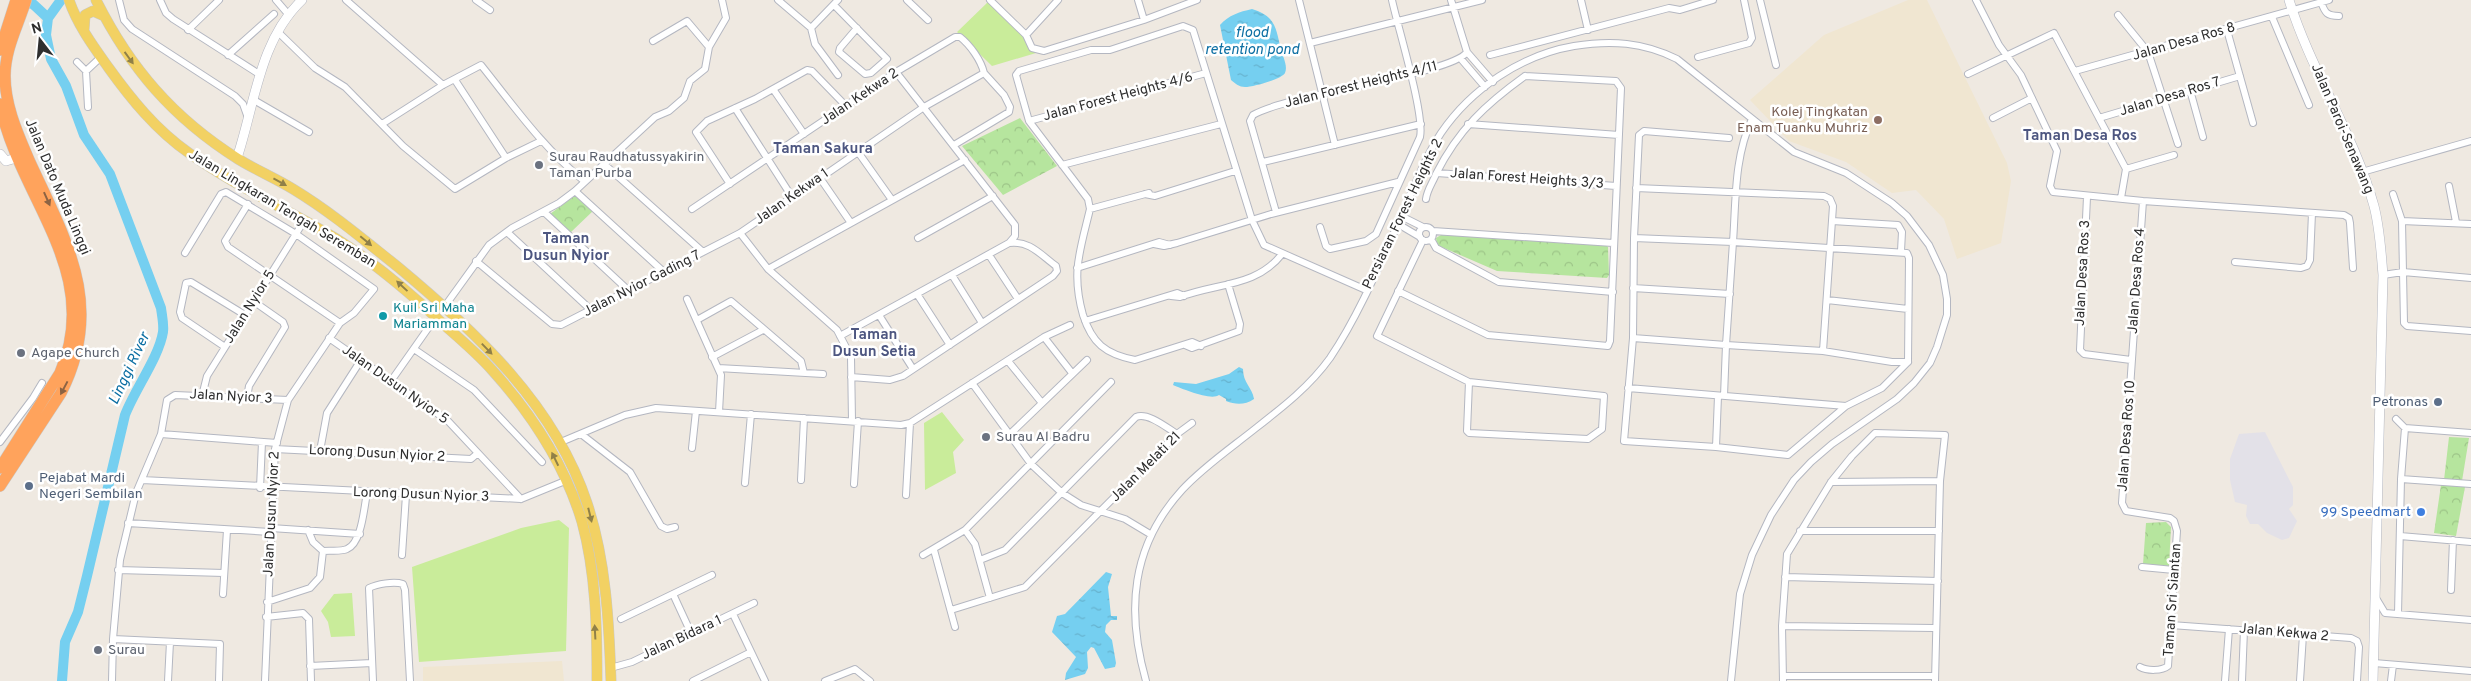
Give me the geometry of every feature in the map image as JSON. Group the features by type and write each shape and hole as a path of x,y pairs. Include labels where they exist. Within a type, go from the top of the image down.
{"highway":[{"name":"Jalan Dato Muda Linggi","path":"0,468 67,359 74,309 71,287 62,258 23,156 13,119 5,77 8,50 16,16 16,0"},
{"name":"Jalan Dato Muda Linggi","path":"0,50 26,0"},
{"name":"Jalan Dato Muda Linggi","path":"0,104 9,136 23,156 62,233 77,276 82,310 75,362 65,385 0,486"}],"main road":[{"name":"Jalan Lingkaran Tengah Seremban","path":"96,0 119,44 159,96 182,118 237,158 294,190 348,226 446,306 498,360 534,403 561,442 587,502 603,565 611,681"},
{"path":"237,158 250,121 259,74 288,14 302,0"},
{"name":"Jalan Paroi-Senawang","path":"2289,0 2292,12 2362,172 2377,222 2383,275 2373,681"},
{"name":"Jalan Lingkaran Tengah Seremban","path":"71,5 84,31 101,57 133,101 157,127 188,153 230,180 335,238 393,278 491,368 528,414 554,455 581,521 589,553 594,595 597,681"},
{"path":"84,31 85,15 93,11 104,16"},
{"path":"0,154 6,161 23,156"}],"street":[{"path":"119,0 124,20 132,29 235,96 243,104 250,121"},
{"path":"160,0 166,12 188,30 259,74"},
{"path":"188,30 219,0"},
{"path":"276,0 288,14"},
{"path":"346,0 443,85"},
{"path":"476,0 490,10"},
{"path":"446,306 489,245 506,232 544,212 575,191 654,117 669,111 684,98 690,81 704,69 709,47 724,24 726,18 722,0"},
{"path":"778,0 811,28 815,44 838,75"},
{"path":"907,0 928,20"},
{"path":"990,0 1026,35 1032,48 1044,51 1144,20 1197,0"},
{"path":"1026,35 1058,0"},
{"path":"1138,0 1144,20"},
{"path":"1300,0 1334,145"},
{"path":"1320,227 1326,246 1330,248 1366,241 1376,234 1420,137 1421,124 1392,0"},
{"path":"1310,43 1397,21 1452,3 1482,0"},
{"path":"1581,0 1588,30"},
{"path":"1490,55 1669,8 1680,10 1713,0"},
{"path":"1698,57 1749,43 1752,38 1744,0"},
{"path":"1760,0 1776,64"},
{"path":"1976,0 1999,45 2021,75 2057,151 2050,186 2052,192 2086,197 2122,198 2344,215 2349,218 2353,268"},
{"name":"Jalan Desa Ros 8","path":"2076,72 2329,0"},
{"path":"811,28 836,2 857,28 886,58 871,73 865,74 839,52 840,48 857,28"},
{"path":"2321,2 2325,13 2330,16 2339,16"},
{"path":"1452,3 1467,52 1492,82"},
{"path":"228,55 274,14"},
{"path":"2118,15 2148,52 2178,144"},
{"path":"2272,17 2309,105"},
{"path":"653,41 687,21 709,47"},
{"path":"1228,284 1240,324 1239,331 1201,346 1192,342 1135,360 1126,358 1098,344 1090,334 1077,293 1077,268 1090,209 1088,199 1029,121 1016,75 1019,71 1091,50 1110,50 1183,26 1189,27 1193,30 1235,171 1252,220 1264,246 1366,290"},
{"path":"2227,30 2253,123"},
{"path":"278,32 316,68 345,87 402,146 455,189 506,158 541,141"},
{"path":"1968,74 2006,54 2054,33 2126,169 2122,198"},
{"name":"Jalan Kekwa 2","path":"692,209 896,72 955,37 960,37 964,40 982,65 984,73"},
{"name":"Persiaran Forest Heights 2","path":"1146,681 1136,642 1134,604 1140,565 1150,534 1160,517 1182,489 1313,379 1341,340 1398,224 1420,170 1441,133 1485,87 1517,65 1541,54 1582,45 1614,42 1638,44 1661,51 1677,59 1794,152 1846,173 1892,203 1907,216 1929,244 1942,275 1947,315 1930,363 1914,383 1897,399 1832,444 1811,462 1794,480 1771,515 1752,555 1740,594 1731,681"},
{"path":"1467,52 1461,59 1485,87"},
{"path":"86,71 101,57"},
{"name":"Jalan Forest Heights 4/11","path":"1263,162 1250,121 1253,115 1260,111 1461,59"},
{"path":"77,62 86,71 88,107"},
{"path":"382,124 443,85 481,65 541,141 565,166 584,181"},
{"path":"1517,65 1525,76"},
{"path":"730,184 696,132 707,121 807,70 812,71 846,106"},
{"path":"896,72 954,144 1015,225 1017,230 1009,243"},
{"path":"954,144 1009,112 1010,106 1004,95 984,73"},
{"name":"Jalan Kekwa 1","path":"727,240 924,107 984,73"},
{"name":"Jalan Forest Heights 4/6","path":"1029,121 1206,73"},
{"path":"1398,291 1488,335 1608,346 1621,88 1616,81 1525,76 1492,99 1468,124 1449,149 1426,199"},
{"name":"Jalan Desa Ros 7","path":"2100,118 2240,76"},
{"path":"455,80 506,158"},
{"path":"773,89 804,134"},
{"path":"2190,90 2203,137"},
{"path":"1993,118 2032,98"},
{"path":"254,100 309,132"},
{"path":"735,108 792,197"},
{"path":"1716,447 1730,294 1736,192 1742,141 1752,119"},
{"path":"1062,165 1221,124"},
{"path":"1274,213 1263,162 1421,124"},
{"path":"1468,124 1619,134"},
{"path":"1634,238 1907,252 1909,258 1908,362 1882,388 1846,406 1788,454 1624,441 1633,338 1634,238 1641,132 1729,138"},
{"path":"2362,172 2471,141"},
{"path":"858,152 892,200"},
{"path":"2126,169 2174,155"},
{"path":"768,269 965,160"},
{"path":"604,164 703,252"},
{"path":"1090,209 1152,192 1158,194 1235,171"},
{"name":"Jalan Forest Heights 3/3","path":"1437,173 1616,186"},
{"path":"820,178 851,223"},
{"path":"1077,268 1159,242 1170,245 1274,213 1398,182"},
{"path":"2449,186 2456,222"},
{"path":"1636,188 1824,196 1830,199 1833,206 1823,351"},
{"path":"575,191 665,272"},
{"path":"185,253 222,194 226,192 296,234"},
{"path":"2393,194 2402,221 2404,323 2407,326 2471,331"},
{"path":"918,238 993,196"},
{"name":"Jalan Desa Ros 3","path":"2086,197 2080,350 2084,354 2132,360"},
{"name":"Jalan Desa Ros 4","path":"2132,360 2143,201"},
{"path":"248,204 225,241 228,247 340,323"},
{"path":"544,212 629,291"},
{"path":"2235,262 2301,268 2307,266 2310,260 2312,214"},
{"path":"1401,216 1433,231 1613,243"},
{"name":"Jalan Nyior 5","path":"202,396 206,376 304,221"},
{"path":"1832,221 1898,225 1902,232 1901,251"},
{"path":"2402,221 2471,224"},
{"path":"1398,224 1421,238 1431,239"},
{"path":"1423,227 1419,232 1421,238 1376,336 1469,382 1604,396 1602,429 1588,439 1469,433 1467,415 1469,382"},
{"path":"1433,231 1431,239 1436,248 1499,282 1612,292"},
{"path":"506,232 591,310"},
{"path":"740,233 768,269 837,330 851,357 855,421 854,484"},
{"name":"Jalan Dusun Nyior 2","path":"265,681 270,530 276,446 288,400 340,323 354,313 374,289 296,234"},
{"name":"Jalan Nyior Gading 7","path":"476,261 556,325 561,325 727,240"},
{"path":"840,336 1009,243 1028,244 1056,266 1057,271 913,369 890,380 851,377"},
{"path":"1085,321 1172,296 1178,298 1228,284 1272,267 1282,254"},
{"path":"988,255 1018,299"},
{"path":"2383,275 2403,272 2471,278"},
{"path":"952,275 982,323"},
{"path":"225,347 182,318 180,312 185,285 188,282 245,315"},
{"path":"1634,288 1730,294"},
{"path":"917,294 950,345"},
{"path":"687,299 721,375 719,412"},
{"path":"1827,300 1908,309"},
{"path":"697,320 731,301 801,361 804,373"},
{"path":"246,398 249,386 285,327 283,322 253,302"},
{"path":"879,315 913,369"},
{"path":"391,381 436,317"},
{"path":"561,442 625,415 656,408 901,425 910,423 1044,337 1070,325"},
{"path":"712,357 763,330"},
{"path":"1044,337 1072,374"},
{"name":"Jalan Dusun Nyior 5","path":"329,338 448,422 520,499"},
{"path":"1633,338 1823,351 1892,362 1908,362"},
{"path":"414,349 474,390 542,462"},
{"path":"320,451 327,413 361,360"},
{"path":"1010,434 1087,360"},
{"name":"Jalan Desa Ros 10","path":"2132,360 2123,507 2126,511 2170,518 2174,521 2177,530"},
{"path":"1008,361 1042,403"},
{"path":"718,368 823,374"},
{"path":"923,556 965,530 1111,382"},
{"path":"972,383 1032,464 1062,492 1081,505 1130,521 1150,534"},
{"path":"0,442 42,384"},
{"path":"1628,388 1846,406"},
{"name":"Jalan Nyior 3","path":"161,434 167,400 175,395 288,400"},
{"path":"692,448 696,411"},
{"path":"745,483 751,414"},
{"path":"980,560 1004,550 1136,417 1149,418 1177,434"},
{"path":"801,480 804,418"},
{"path":"2396,419 2405,428 2471,433"},
{"path":"906,495 910,423"},
{"name":"Jalan Melati 21","path":"951,610 1025,587 1177,434 1192,423"},
{"path":"2398,614 2401,479 2405,428"},
{"path":"112,681 112,639 118,570 128,523 142,480 161,434"},
{"name":"Lorong Dusun Nyior 2","path":"161,434 262,442 276,446 320,451 471,459 478,453"},
{"path":"581,434 630,472 661,526 667,529 674,527"},
{"path":"1875,434 1945,435 1940,481 1938,581 1934,628 1935,678 1783,679 1782,626 1787,554 1831,482 1852,456 1875,434"},
{"path":"260,488 262,442"},
{"path":"2401,479 2471,484"},
{"name":"Lorong Dusun Nyior 3","path":"142,480 260,488 520,499 565,481"},
{"path":"1831,482 1940,481"},
{"path":"308,530 313,542 323,551 347,549 353,545 360,534 367,493"},
{"path":"402,555 406,495"},
{"path":"128,523 227,530 308,530 360,534"},
{"path":"223,594 227,530"},
{"path":"965,530 974,544 980,560 990,598"},
{"name":"Taman Sri Siantan","path":"2140,666 2143,669 2165,668 2168,666 2177,530"},
{"path":"1800,532 1939,531"},
{"path":"2400,536 2471,542"},
{"path":"2451,590 2454,540"},
{"path":"934,550 956,627"},
{"path":"267,602 310,588 320,577 323,551"},
{"path":"2142,567 2174,570"},
{"path":"118,570 224,573"},
{"path":"621,618 712,574"},
{"path":"1784,577 1938,581"},
{"path":"373,681 369,588 374,585 400,583 403,584 410,681"},
{"path":"673,594 691,633"},
{"path":"2375,598 2385,613"},
{"name":"Jalan Bidara 1","path":"610,662 614,667 622,665 754,603"},
{"path":"266,617 303,613 307,615 309,618 311,681"},
{"path":"2385,613 2471,620"},
{"path":"2375,627 2385,613"},
{"path":"732,614 765,681"},
{"name":"Jalan Kekwa 2","path":"2171,624 2351,638 2357,641 2359,647 2357,681"},
{"path":"1782,626 1934,628"},
{"path":"2225,681 2229,629"},
{"path":"2242,681 2244,630"},
{"path":"2300,681 2303,635"},
{"path":"112,639 220,644 219,681"},
{"path":"168,681 170,642"},
{"path":"693,681 751,652"},
{"path":"310,666 372,663"},
{"path":"2374,663 2471,671"},
{"path":"2392,681 2394,665"},
{"path":"825,681 855,669 870,681"}],"shaded area":[{"name":"Kolej Tingkatan Enam Tuanku Muhriz","path":"1908,0 1927,0 2007,163 2011,181 2001,243 1957,259 1944,219 1916,190 1892,193 1846,162 1789,141 1750,100 1824,35"},
{"path":"2265,432 2293,487 2293,505 2289,509 2297,521 2289,538 2282,540 2267,533 2258,524 2250,524 2246,516 2247,505 2235,502 2230,480 2230,459 2239,434"},
{"path":"562,661 564,681 423,681 423,667"}],"green space":[{"path":"988,2 1024,36 1029,48 1036,53 992,66 957,32"},
{"path":"1020,118 1057,166 1003,195 962,146"},
{"path":"577,194 594,210 570,233 550,214"},
{"path":"1441,235 1604,243 1608,247 1609,275 1607,278 1497,271 1437,245 1436,238"},
{"path":"942,412 964,440 953,452 956,473 925,490 924,423"},
{"path":"2449,437 2469,438 2462,481 2444,480"},
{"path":"2441,485 2465,487 2456,536 2434,533"},
{"path":"559,520 569,528 566,651 419,662 412,567 521,528"},
{"path":"2166,522 2171,527 2169,566 2143,564 2146,523"},
{"path":"352,593 355,636 331,637 328,622 321,611 334,594"}],"water":[{"name":"flood retention pond","path":"1252,9 1266,15 1274,24 1286,70 1283,75 1273,80 1254,86 1243,87 1231,80 1220,25 1235,14"},
{"path":"1239,367 1243,369 1244,378 1254,399 1240,404 1226,401 1226,399 1219,395 1204,396 1173,385 1174,382 1196,384 1229,374"},
{"path":"1106,572 1112,574 1108,587 1111,616 1117,616 1117,620 1111,620 1106,625 1105,632 1112,640 1115,667 1105,669 1094,648 1091,647 1087,652 1088,668 1085,674 1065,680 1066,673 1076,657 1052,632 1057,616 1065,614"}],"waterway":[{"name":"Linggi River","path":"61,0 48,18 46,35 51,59 66,86 84,135 110,174 161,308 163,326 161,342 157,352 125,415 78,612 65,642 62,681"},
{"path":"18,1 33,4 48,18"}],"place":[{"name":"Kolej Tingkatan Enam Tuanku Muhriz","path":"1878,120"},
{"name":"Surau Raudhatussyakirin Taman Purba","path":"539,165"},
{"name":"Kuil Sri Maha Mariamman","path":"383,316"},
{"name":"Agape Church","path":"21,353"},
{"name":"Petronas","path":"2438,402"},
{"name":"Surau Al Badru","path":"986,437"},
{"name":"Pejabat Mardi Negeri Sembilan","path":"29,486"},
{"name":"99 Speedmart","path":"2421,512"},
{"name":"Surau","path":"98,650"}],"district":[{"name":"Taman Desa Ros","path":"2080,136"},
{"name":"Taman Sakura","path":"823,149"},
{"name":"Taman Dusun Nyior","path":"566,248"},
{"name":"Taman Dusun Setia","path":"874,344"}]}
